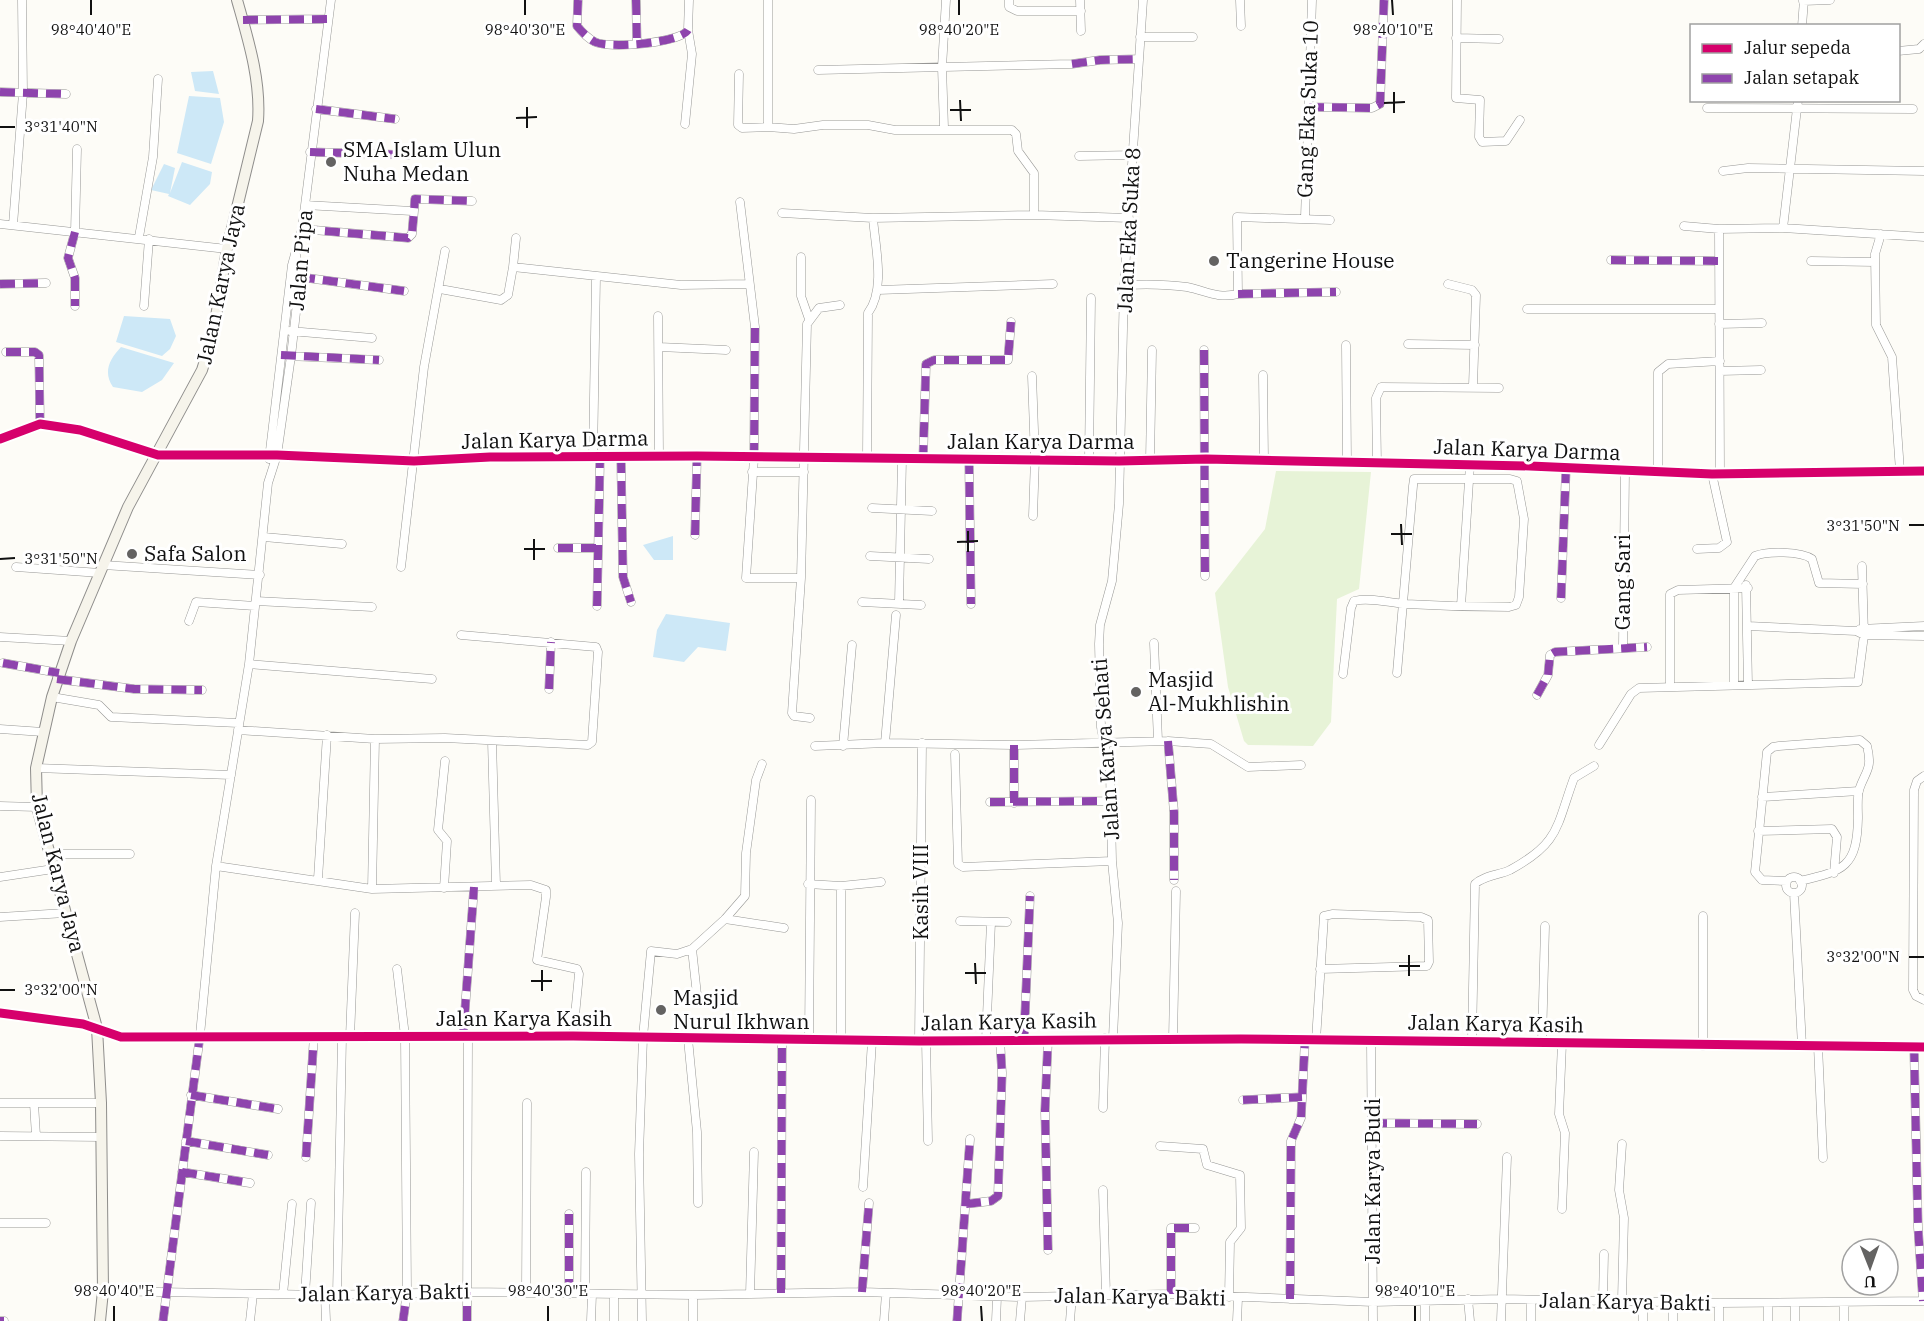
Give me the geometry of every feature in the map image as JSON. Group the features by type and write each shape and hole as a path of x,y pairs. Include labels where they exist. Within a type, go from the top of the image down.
{"main road":[{"name":"Jalan Karya Jaya","path":"100,1321 103,1291 101,1103 97,1028 49,854 38,807 36,768 58,676 71,641 128,507 202,370 213,335 227,249 258,121 260,101 237,0"}],"street":[{"path":"13,225 22,93 22,0"},
{"name":"Jalan Pipa","path":"271,469 278,455 281,395 291,356 300,277 296,255 302,230 310,152 331,0"},
{"path":"578,0 578,26 594,41 637,44 681,37 688,30"},
{"path":"636,0 637,44"},
{"path":"685,124 692,54 688,30 689,0"},
{"path":"768,0 768,127"},
{"path":"944,128 942,67 945,0"},
{"path":"1009,0 1009,6 1017,12 1081,11"},
{"path":"1080,0 1081,31"},
{"name":"Jalan Eka Suka 8","path":"1119,461 1124,285 1143,0"},
{"path":"1240,0 1241,26"},
{"name":"Gang Eka Suka 10","path":"1305,218 1312,0"},
{"path":"1309,107 1371,108 1380,104 1384,0"},
{"path":"1457,0 1455,96 1457,99 1480,100 1480,141 1506,141 1520,120"},
{"path":"1802,24 1803,0 1830,0"},
{"path":"243,20 328,19"},
{"path":"1140,37 1193,37"},
{"path":"1456,38 1499,39"},
{"path":"1900,51 1919,49 1924,44"},
{"path":"818,70 1072,64 1100,60 1139,59"},
{"path":"739,74 738,125 742,128 794,129 824,125 868,125 895,130 1007,128 1015,132 1018,151 1034,173 1034,214"},
{"path":"139,237 153,157 158,79"},
{"path":"0,92 66,94"},
{"path":"1783,228 1798,102"},
{"path":"1707,108 1913,109"},
{"path":"316,109 395,119"},
{"path":"75,306 75,278 68,258 75,232 77,149"},
{"path":"310,152 412,155"},
{"path":"1079,156 1134,155"},
{"path":"1723,171 1924,171"},
{"path":"302,230 408,238 412,234 412,211 415,199 472,201"},
{"path":"740,202 748,284 755,327 754,458 746,578 801,578"},
{"path":"305,205 412,211"},
{"path":"782,213 873,218 1034,214 1129,218"},
{"path":"1238,294 1237,217 1330,220"},
{"path":"867,457 868,313 878,290 873,218"},
{"path":"0,224 139,237 227,249"},
{"path":"1684,226 1719,229 1783,228 1924,237"},
{"path":"1697,549 1719,548 1727,542 1716,474 1720,371 1719,229"},
{"path":"1881,234 1875,262 1876,325 1892,363 1900,471"},
{"path":"440,289 501,300 508,295 516,238"},
{"path":"144,306 149,239"},
{"path":"401,567 424,367 440,289 445,251"},
{"path":"163,1321 200,1035 216,866 249,664 271,469 268,455 281,395 281,355 292,265 296,255"},
{"path":"801,257 801,296 809,319 801,578 792,712 794,716 810,718"},
{"path":"1611,260 1718,261"},
{"path":"1812,261 1875,262"},
{"path":"513,267 681,285 748,284"},
{"path":"300,277 404,291"},
{"path":"596,277 597,606"},
{"path":"0,284 46,283"},
{"path":"878,290 1053,284"},
{"path":"1124,285 1155,284 1188,287 1215,297 1238,294 1335,292"},
{"path":"1448,284 1472,290 1476,295 1473,386"},
{"path":"1089,459 1091,298"},
{"path":"809,319 819,308 840,305"},
{"path":"1527,309 1718,309"},
{"path":"658,316 659,457"},
{"path":"924,460 926,364 934,360 1008,360 1011,322"},
{"path":"1719,324 1762,322"},
{"path":"284,330 372,338"},
{"path":"1408,344 1475,345"},
{"path":"1346,345 1347,463"},
{"path":"659,347 726,350"},
{"path":"1150,460 1152,350"},
{"path":"1204,350 1205,576"},
{"path":"0,439 40,424 39,355 35,352 6,352"},
{"path":"281,355 379,360"},
{"path":"1658,472 1658,372 1668,364 1720,361"},
{"path":"1720,371 1761,370"},
{"path":"1263,375 1264,460"},
{"path":"1032,376 1035,458 1033,516"},
{"path":"1377,464 1376,398 1381,387 1499,388"},
{"name":"Jalan Karya Darma","path":"40,424 80,430 158,454 278,455 414,461 490,457 697,456 867,457 924,460 1206,459 1716,474 1924,471"},
{"path":"695,535 697,456"},
{"path":"621,458 623,577 631,602"},
{"path":"899,603 903,509 902,459"},
{"path":"969,459 970,604"},
{"name":"Jalan Karya Sehati","path":"1103,1108 1118,923 1112,861 1110,772 1103,742 1099,644 1100,625 1112,581 1119,504 1119,461"},
{"path":"1461,606 1470,465"},
{"path":"1561,598 1566,469"},
{"name":"Gang Sari","path":"1537,695 1545,683 1548,659 1552,653 1623,646 1625,471"},
{"path":"752,472 804,472"},
{"path":"1343,674 1352,603 1362,600 1403,603 1461,606 1509,607 1516,605 1519,597 1524,519 1519,486 1510,479 1420,477 1413,480 1403,603 1397,673"},
{"path":"873,508 932,512"},
{"path":"264,537 342,544"},
{"path":"558,548 598,548"},
{"path":"1734,685 1734,588 1750,561 1757,555 1806,555 1812,559 1819,583 1863,584"},
{"path":"870,556 929,559"},
{"path":"1599,745 1634,690 1670,686 1856,683 1861,676 1862,566"},
{"path":"16,567 260,575"},
{"path":"1743,576 1748,588 1748,685"},
{"path":"1670,686 1670,594 1678,590 1748,588"},
{"path":"189,621 196,602 372,607"},
{"path":"862,602 921,605"},
{"path":"885,743 896,615"},
{"path":"1748,626 1924,636"},
{"path":"1861,631 1924,626"},
{"path":"52,698 99,705 111,717 375,739 588,745 592,742 598,652 591,646 460,635"},
{"path":"0,637 71,641"},
{"path":"549,689 551,642"},
{"path":"1154,643 1158,741"},
{"path":"843,746 852,645"},
{"path":"1623,646 1647,647"},
{"path":"3,663 58,676 134,689 202,690"},
{"path":"249,664 432,679"},
{"path":"0,729 43,732"},
{"path":"318,879 327,735"},
{"path":"372,889 375,739"},
{"path":"1854,739 1865,742 1869,761 1867,778 1859,791 1854,853 1847,866 1834,873 1800,881 1794,877 1787,881 1762,880 1756,875 1754,867 1762,797 1767,756 1771,748 1854,739"},
{"path":"492,741 495,885"},
{"path":"1168,741 1174,812 1174,880"},
{"path":"815,747 885,743 1014,745 1168,741 1211,744 1248,767 1300,765"},
{"name":"Kasih VIII","path":"922,743 923,1041 928,1141"},
{"path":"1014,745 1014,803"},
{"path":"955,754 958,864 963,867 1112,861"},
{"path":"444,888 447,842 438,830 445,761"},
{"path":"642,1321 639,1154 643,1038 651,951 677,954 692,948 725,920 745,896 747,843 756,780 762,764"},
{"path":"1472,1040 1475,884 1522,863 1548,844 1565,810 1574,778 1594,765"},
{"path":"36,768 231,775"},
{"path":"1924,776 1917,781 1914,790 1913,967 1914,994 1924,1000"},
{"path":"1762,797 1859,791"},
{"path":"809,1039 808,884 811,800"},
{"path":"990,802 1112,801"},
{"path":"0,806 38,807"},
{"path":"1758,831 1832,828 1837,837 1834,873"},
{"path":"49,854 130,854"},
{"path":"216,866 318,879 372,889 531,885 546,890 537,960 577,969 579,974 573,1036"},
{"path":"0,878 53,869"},
{"path":"1787,881 1788,890 1794,893"},
{"path":"1794,893 1801,888 1800,881"},
{"path":"808,884 841,886 881,882"},
{"path":"841,886 842,1040"},
{"path":"467,1321 465,1037 474,887"},
{"path":"1173,1040 1176,891"},
{"path":"1794,893 1802,1046"},
{"path":"1024,1039 1030,896"},
{"path":"0,917 65,913"},
{"path":"337,1295 346,1037 355,913"},
{"path":"1316,1040 1320,969 1323,918 1327,915 1421,917 1428,920 1429,962 1427,966 1320,969"},
{"path":"1703,916 1703,1046"},
{"path":"725,920 784,928"},
{"path":"960,921 1007,922"},
{"path":"986,1040 991,922"},
{"path":"1542,1042 1545,926"},
{"path":"692,948 697,995"},
{"path":"397,969 405,1036 407,1292 403,1321"},
{"name":"Jalan Karya Kasih","path":"0,1013 64,1020 120,1036 573,1036 872,1041 1109,1038 1472,1040 1703,1046 1924,1047"},
{"path":"306,1157 314,1036"},
{"path":"688,1039 697,1132 698,1203"},
{"path":"1048,1039 1045,1110 1048,1250"},
{"path":"781,1293 782,1040"},
{"path":"966,1204 991,1201 998,1196 1002,1073 1000,1040"},
{"path":"1290,1299 1292,1141 1300,1121 1305,1040"},
{"name":"Jalan Karya Budi","path":"1371,1040 1373,1321"},
{"path":"863,1187 872,1041"},
{"path":"1562,1043 1559,1114 1565,1133 1562,1209"},
{"path":"1818,1046 1823,1158"},
{"path":"1914,1047 1917,1227 1924,1301"},
{"path":"192,1095 278,1109"},
{"path":"1243,1100 1302,1096"},
{"path":"0,1103 101,1103"},
{"path":"34,1103 36,1136"},
{"path":"526,1293 527,1103"},
{"path":"1372,1123 1477,1124"},
{"path":"0,1136 100,1137"},
{"path":"957,1321 970,1140"},
{"path":"186,1141 268,1155"},
{"path":"1622,1144 1620,1196 1624,1218 1622,1300"},
{"path":"1160,1146 1203,1149 1207,1165 1240,1175 1240,1228 1230,1242 1233,1298 1237,1321"},
{"path":"750,1294 754,1152"},
{"path":"1501,1321 1507,1157"},
{"path":"182,1172 250,1183"},
{"path":"586,1172 591,1321"},
{"path":"1103,1190 1106,1295"},
{"path":"305,1294 311,1203"},
{"path":"862,1292 869,1203"},
{"path":"283,1294 292,1204"},
{"path":"569,1214 569,1294"},
{"path":"0,1223 46,1223"},
{"path":"1171,1294 1171,1228 1195,1228"},
{"path":"1603,1299 1604,1254"},
{"name":"Jalan Karya Bakti","path":"103,1291 167,1294 325,1295 407,1292 693,1295 862,1292 997,1297 1171,1294 1373,1302 1468,1299 1531,1301 1603,1299 1719,1303 1924,1301"},
{"path":"884,1321 886,1293"},
{"path":"250,1321 253,1294"},
{"path":"325,1295 326,1321"},
{"path":"614,1295 614,1321"},
{"path":"693,1295 693,1321"},
{"path":"1071,1321 1072,1295"},
{"path":"996,1321 997,1297"},
{"path":"1020,1321 1022,1297"},
{"path":"1468,1299 1470,1321"},
{"path":"1425,1300 1425,1321"},
{"path":"1531,1301 1531,1321"},
{"path":"1643,1301 1643,1321"},
{"path":"1673,1302 1673,1321"},
{"path":"1719,1303 1719,1321"},
{"path":"1768,1303 1768,1321"},
{"path":"1795,1303 1795,1321"},
{"path":"1844,1303 1844,1321"}],"green space":[{"path":"1276,471 1371,472 1359,589 1337,599 1331,722 1313,746 1248,745 1244,741 1228,687 1215,593 1265,529"}],"water":[{"path":"213,71 219,94 195,91 191,72"},
{"path":"189,96 220,98 224,122 211,164 177,153"},
{"path":"182,162 212,172 210,184 190,205 168,196 169,194 151,190 164,164 175,168 170,193"},
{"path":"124,316 170,319 176,336 170,349 162,356 116,342"},
{"path":"121,347 174,363 162,380 142,392 113,387 108,376 109,366"},
{"path":"673,536 673,560 654,560 643,545"},
{"path":"666,614 730,623 726,651 698,647 684,662 653,657 657,630"}],"marked path":[{"path":"578,0 577,26 595,42 615,45 644,44 682,35 688,30"},
{"path":"636,0 637,44"},
{"path":"1309,107 1372,108 1380,104 1384,0"},
{"path":"243,20 328,19"},
{"path":"1072,64 1100,60 1139,59"},
{"path":"0,92 66,94"},
{"path":"316,109 395,119"},
{"path":"310,152 412,155"},
{"path":"302,229 408,238 412,234 415,199 472,201"},
{"path":"75,232 68,258 75,278 75,306"},
{"path":"1611,260 1718,261"},
{"path":"300,277 404,291"},
{"path":"0,284 46,283"},
{"path":"1238,294 1336,292"},
{"path":"923,460 926,364 934,360 1008,360 1011,322"},
{"path":"754,458 755,327"},
{"path":"1204,350 1205,576"},
{"path":"6,352 35,352 39,355 40,424"},
{"path":"281,355 379,360"},
{"path":"695,535 697,456"},
{"path":"597,606 600,458"},
{"path":"621,458 623,577 631,602"},
{"path":"969,459 971,604"},
{"path":"1561,598 1566,469"},
{"path":"558,548 598,548"},
{"path":"549,689 551,642"},
{"path":"1537,695 1548,675 1550,655 1555,652 1647,647"},
{"path":"3,663 59,673"},
{"path":"57,679 134,689 202,690"},
{"path":"1168,741 1174,812 1174,880"},
{"path":"1014,745 1014,803"},
{"path":"990,802 1112,801"},
{"path":"463,1037 474,887"},
{"path":"1024,1039 1030,896"},
{"path":"163,1321 200,1035"},
{"path":"306,1157 314,1036"},
{"path":"1048,1039 1045,1110 1048,1250"},
{"path":"781,1293 782,1040"},
{"path":"966,1204 991,1201 998,1196 1002,1073 1000,1040"},
{"path":"1290,1299 1291,1141 1301,1118 1305,1040"},
{"path":"1914,1047 1918,1227 1923,1301"},
{"path":"191,1095 278,1109"},
{"path":"1243,1100 1302,1097"},
{"path":"1372,1123 1477,1124"},
{"path":"957,1321 970,1139"},
{"path":"186,1141 268,1155"},
{"path":"182,1172 250,1183"},
{"path":"862,1292 869,1203"},
{"path":"569,1214 569,1294"},
{"path":"1171,1294 1171,1228 1195,1228"},
{"path":"403,1321 407,1292"},
{"path":"467,1292 467,1321"}],"cycle path":[{"path":"0,439 40,424 80,430 158,455 277,455 414,461 490,457 697,456 1119,461 1206,459 1530,466 1712,474 1924,471"},
{"path":"0,1013 83,1024 121,1037 573,1036 919,1041 1241,1039 1924,1047"}],"place":[{"name":"SMA Islam Ulun Nuha Medan","path":"331,162"},
{"name":"Tangerine House","path":"1214,261"},
{"name":"Safa Salon","path":"132,554"},
{"name":"Masjid Al-Mukhlishin","path":"1136,692"},
{"name":"Masjid Nurul Ikhwan","path":"661,1010"}]}
